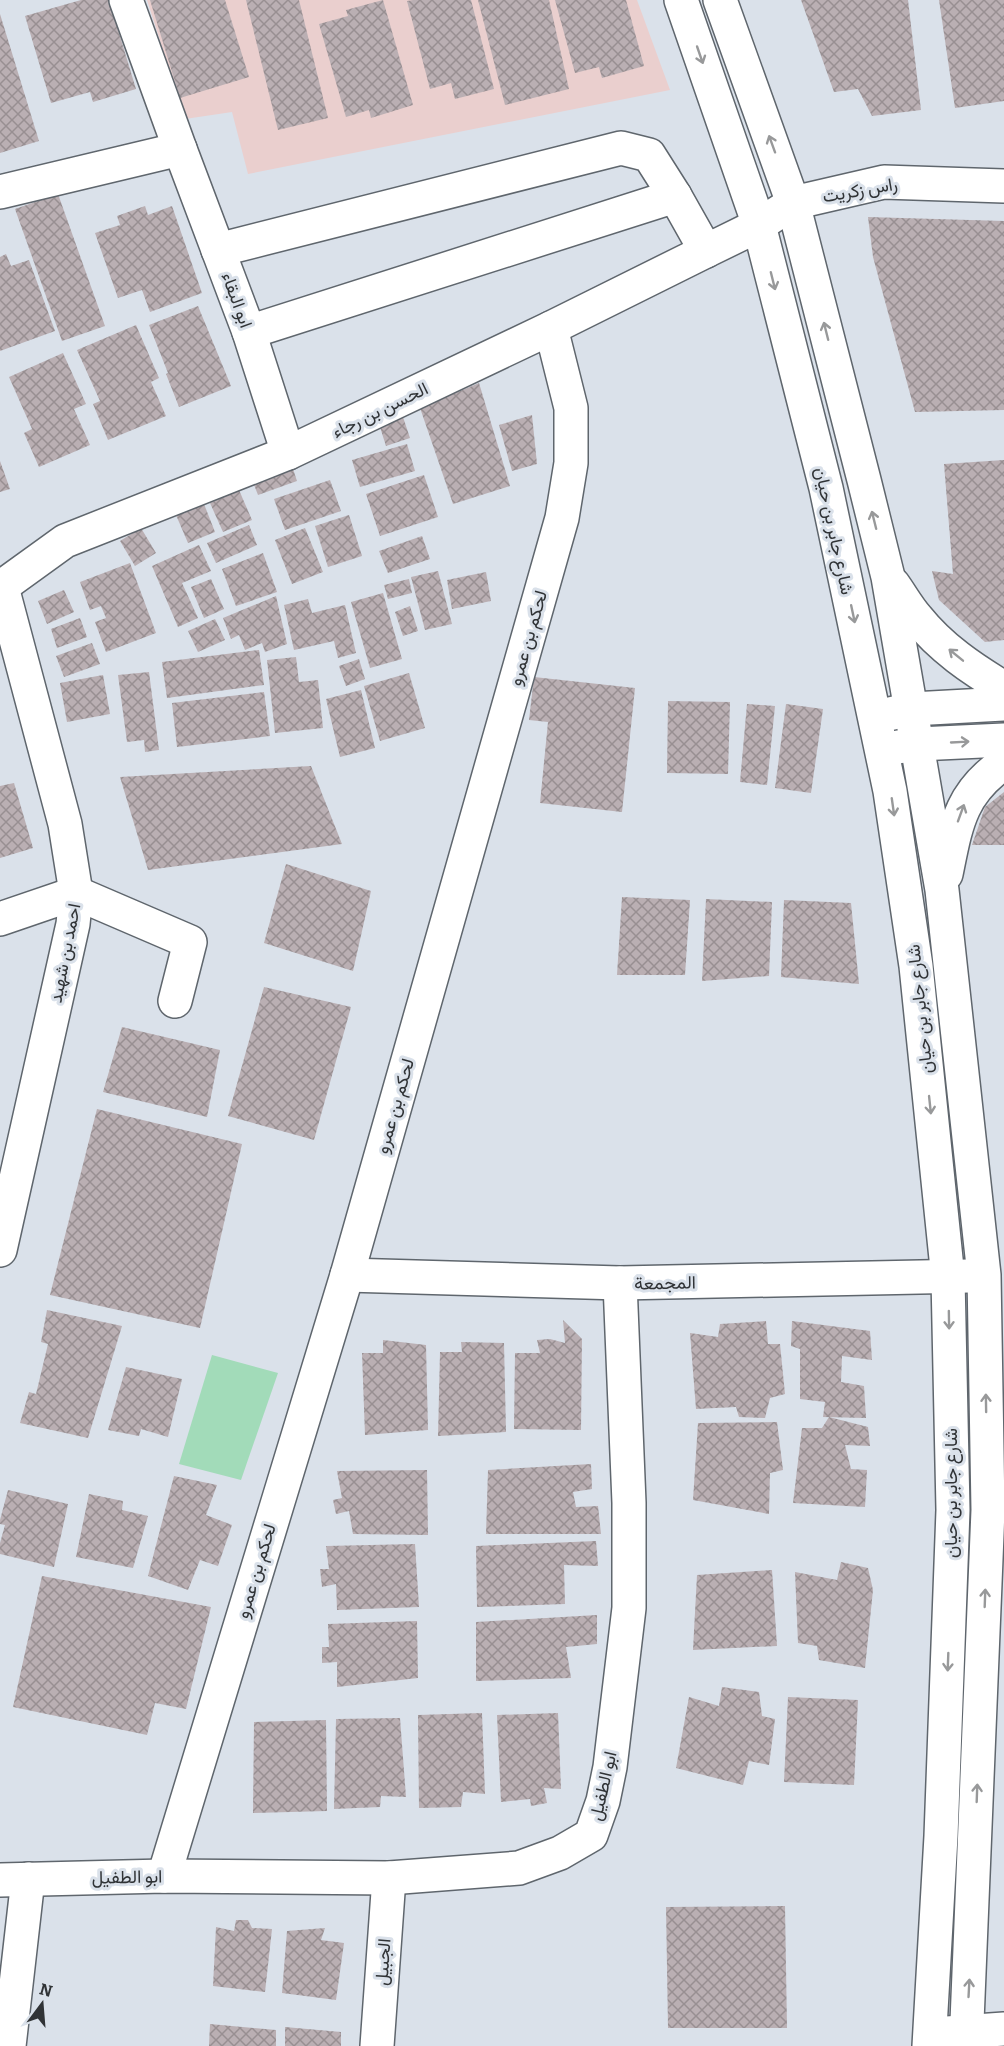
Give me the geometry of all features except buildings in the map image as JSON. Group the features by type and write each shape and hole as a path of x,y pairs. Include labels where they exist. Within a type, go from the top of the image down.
{"street":[{"name":"ابو البقاء","path":"126,0 249,332 288,453"},
{"name":"شارع جابر بن حيان","path":"681,0 759,225 826,488 891,791 916,966 948,1278 953,1510 941,1836 929,2040"},
{"name":"شارع جابر بن حيان","path":"720,0 793,203 888,577 942,890 984,1275 996,1510 967,2039"},
{"path":"218,250 621,148 649,155 706,251"},
{"path":"0,192 180,149"},
{"name":"راس زكريت","path":"759,225 793,203 884,182 1004,186"},
{"path":"249,332 675,196"},
{"name":"الحسن بن رجاء","path":"1,587 65,541 288,453 551,328 759,225"},
{"name":"لحكم بن عمرو","path":"164,1876 347,1275 562,518 571,463 572,408 551,328"},
{"path":"888,577 918,619 935,637 953,654 1004,688"},
{"name":"احمد بن شهيد","path":"0,1250 8,1186 73,924 76,893 65,824 1,587"},
{"path":"876,716 912,709 1004,704"},
{"path":"881,750 918,744 1004,740"},
{"path":"942,890 955,832 966,802 991,772 1004,763"},
{"path":"0,920 76,893 190,942 175,1001"},
{"name":"المجمعة","path":"347,1275 620,1283 948,1278 984,1275"},
{"name":"ابو الطفيل","path":"14,1880 164,1876 389,1878 519,1868 560,1853 591,1835 603,1801 610,1767 629,1608 629,1503 620,1283"},
{"path":"953,1510 996,1510"},
{"name":"الجبيل","path":"377,2046 389,1878"},
{"path":"9,2046 14,1880"},
{"path":"929,2040 967,2039 1004,2029"}],"shaded area":[{"path":"147,0 637,0 670,90 248,174 232,112 185,119"}],"green space":[{"path":"212,1355 278,1373 241,1480 179,1464"}]}
